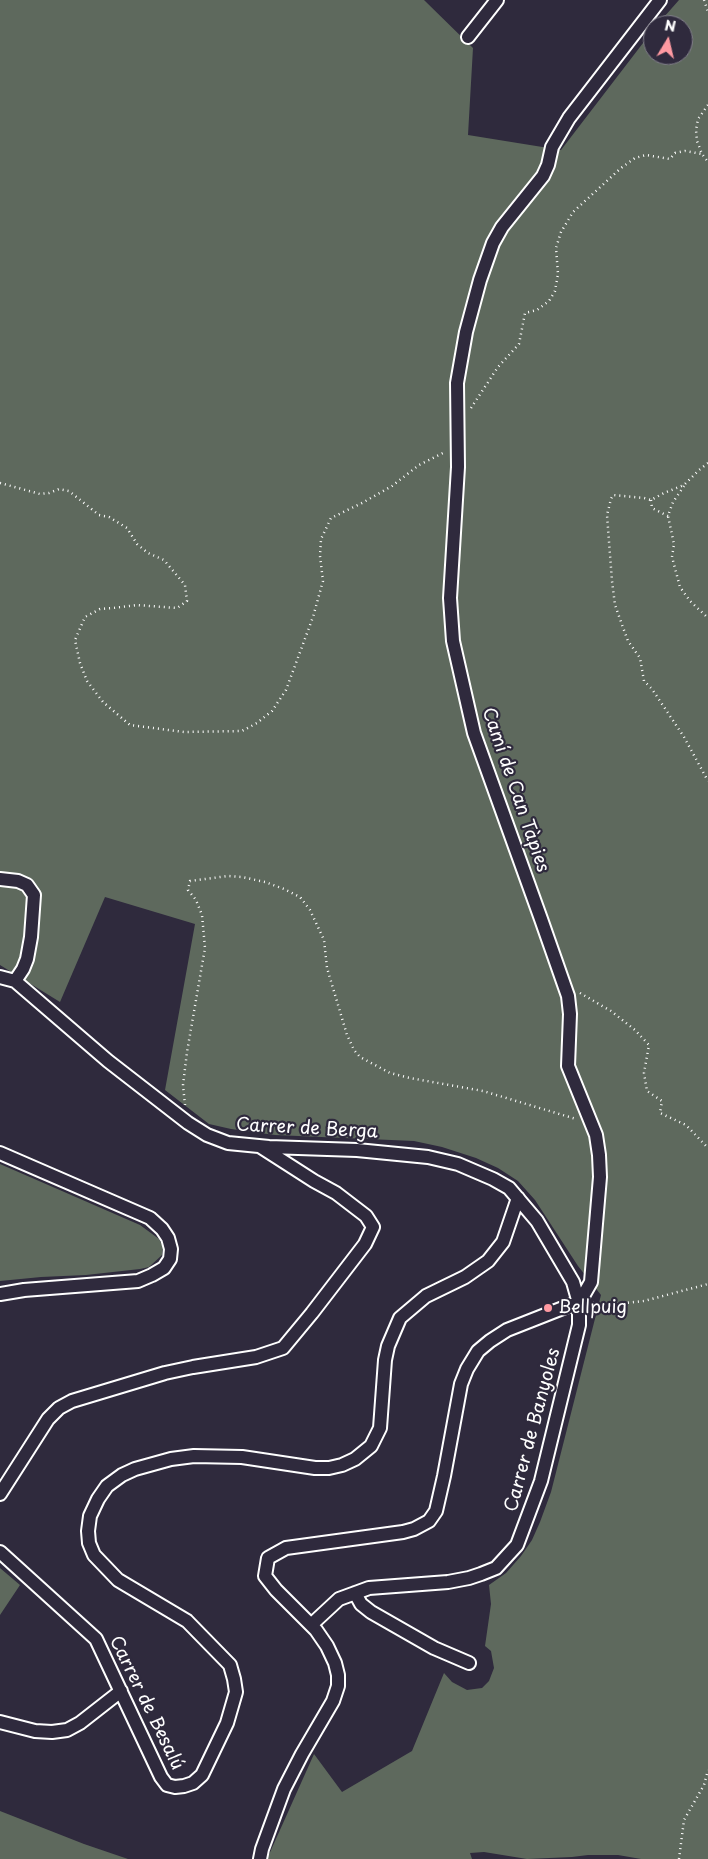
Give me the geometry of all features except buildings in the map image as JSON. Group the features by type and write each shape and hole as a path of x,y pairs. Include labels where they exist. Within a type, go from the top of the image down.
{"street":[{"path":"468,37 497,0"},
{"name":"Camí de Can Tàpies","path":"579,1303 591,1282 600,1177 599,1155 596,1135 568,1066 570,1004 474,732 453,641 450,598 458,447 457,384 465,339 480,280 493,243 502,227 543,176 548,165 552,147 570,118 660,0"},
{"path":"0,878 18,881 27,885 34,895 31,937 23,969 15,981 0,977"},
{"name":"Carrer de Berga","path":"15,981 108,1060 188,1123 207,1135 228,1143 357,1150 428,1157 477,1171 509,1188 537,1221 573,1282 579,1303"},
{"path":"0,1494 48,1418 58,1408 72,1401 165,1373 193,1366 256,1357 283,1348 365,1244 372,1227 366,1216 336,1192 298,1171 260,1146"},
{"path":"0,1153 150,1218 162,1229 168,1238 171,1250 170,1259 164,1268 138,1281 24,1290 0,1294"},
{"name":"Carrer de Besalú","path":"0,1552 96,1639 161,1777 167,1785 175,1787 193,1783 202,1775 227,1723 236,1692 230,1665 187,1621 118,1580 94,1555 89,1543 90,1516 98,1499 107,1486 122,1475 135,1469 171,1459 194,1456 242,1458 315,1468 328,1468 342,1465 355,1459 371,1446 380,1428 385,1360 388,1346 400,1318 426,1296 465,1277 488,1261 503,1242 518,1198"},
{"path":"260,1859 284,1789 302,1754 326,1715 338,1686 338,1674 335,1663 327,1646 311,1625 276,1590 265,1576 268,1558 286,1548 403,1532 414,1529 428,1521 436,1510 461,1384 467,1369 478,1351 490,1341 522,1323 579,1303"},
{"name":"Carrer de Banyoles","path":"311,1625 339,1599 369,1588 469,1578 496,1568 518,1545 541,1481 579,1325 579,1303"},
{"path":"355,1593 361,1604 371,1612 434,1648 469,1663"},
{"path":"0,1722 35,1731 52,1732 67,1730 80,1723 121,1691"}],"path":[{"path":"704,0 708,12"},
{"path":"708,104 698,119 696,130 702,154 708,162"},
{"path":"471,408 498,368 519,344 525,312 537,310 543,306 549,301 555,291 558,274 556,248 561,232 572,212 621,168 635,158 646,155 670,159 675,153 685,151 702,154"},
{"path":"0,483 40,494 59,489 69,491 99,516 109,517 127,528 137,544 148,553 164,560 185,585 187,601 177,608 137,606 100,609 85,617 76,640 77,648 87,681 102,702 130,725 184,732 242,731 258,723 272,711 286,690 313,617 323,581 320,556 321,539 331,518 392,486 419,465 458,447"},
{"path":"708,463 684,485 673,502 668,516 674,544 672,557 680,586 690,601 708,618"},
{"path":"684,485 651,500 613,495 610,499 607,515 612,581 615,605 628,641 640,658 644,681 652,689 684,737 708,781"},
{"path":"651,500 652,508 668,516"},
{"path":"188,1123 183,1085 186,1052 205,948 202,915 196,900 188,890 190,881 228,876 265,882 284,889 300,897 310,910 324,940 327,968 347,1035 354,1050 360,1057 390,1073 484,1091 592,1124"},
{"path":"565,987 585,994 635,1030 648,1045 644,1073 647,1090 662,1101 660,1113 686,1125 708,1148"},
{"path":"579,1303 616,1304 644,1301 708,1284"},
{"path":"679,1859 684,1820 704,1785 708,1770"}],"green space":[{"path":"0,0 424,0 473,48 468,135 561,150 643,43 643,65 693,65 693,15 666,15 679,0 708,0 708,1859 641,1859 618,1855 588,1855 527,1859 484,1852 470,1853 472,1859 267,1859 314,1754 342,1792 412,1751 444,1673 452,1682 467,1690 482,1688 489,1681 494,1668 491,1651 485,1646 491,1604 489,1585 506,1573 521,1556 532,1540 540,1522 551,1492 601,1295 578,1266 535,1200 518,1181 498,1168 476,1158 442,1147 414,1141 275,1135 209,1124 165,1090 195,924 105,897 60,1002 0,965"},
{"path":"0,1164 140,1225 159,1239 163,1247 162,1255 149,1267 140,1269 0,1281"},
{"path":"0,1568 20,1585 0,1615"},
{"path":"0,1811 84,1844 128,1859 0,1859"}],"place":[{"name":"Bellpuig","path":"548,1308"}]}
